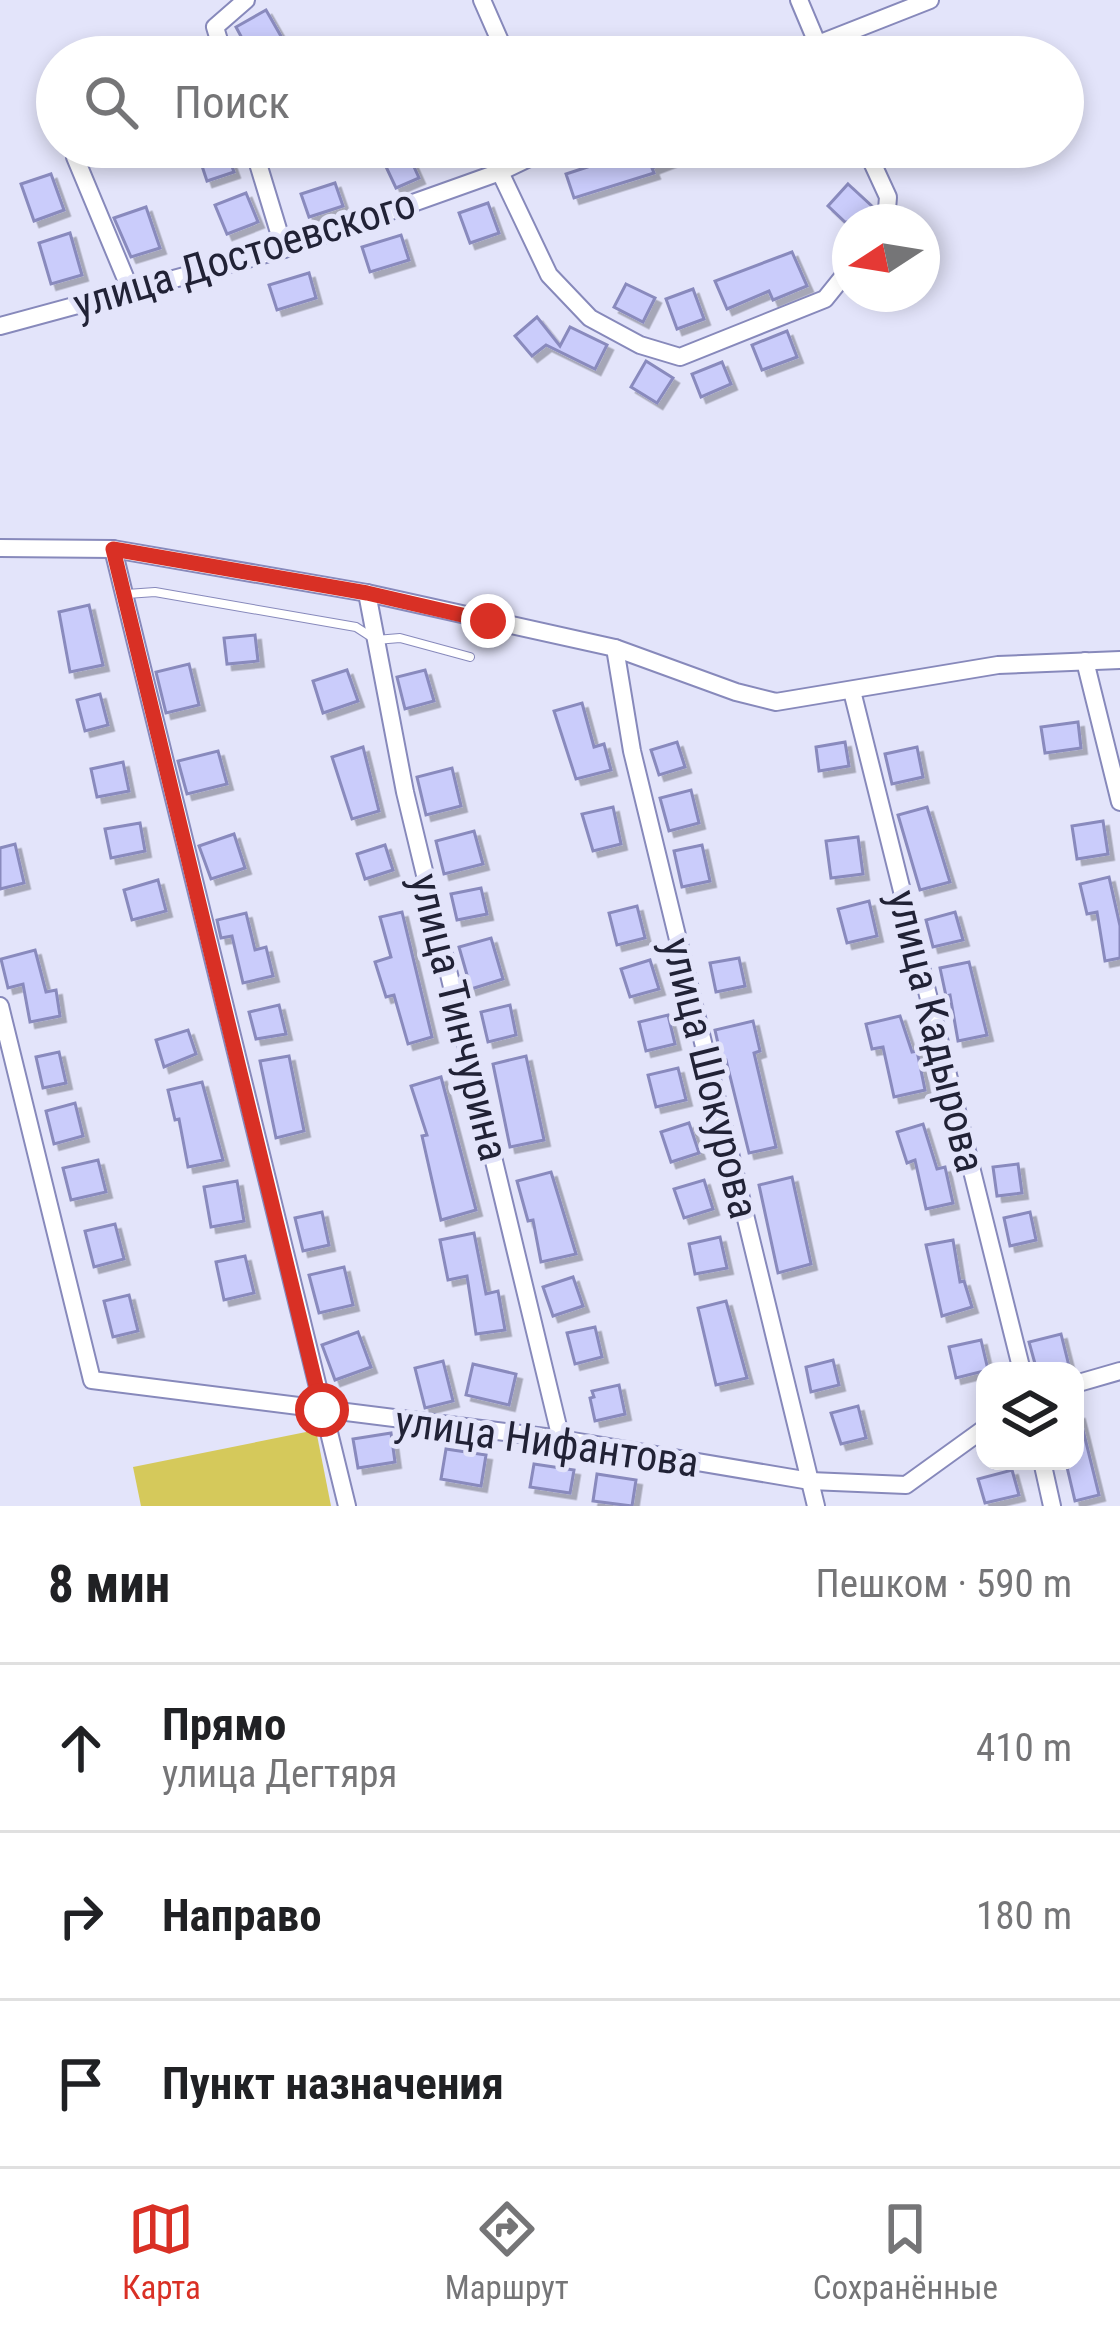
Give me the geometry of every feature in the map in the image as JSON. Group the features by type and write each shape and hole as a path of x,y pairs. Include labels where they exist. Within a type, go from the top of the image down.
{"street":[{"path":"218,36 215,27 245,0"},
{"path":"482,0 498,36"},
{"path":"799,0 815,36"},
{"path":"853,36 930,0"},
{"path":"80,168 130,289"},
{"path":"259,168 284,249"},
{"name":"улица Достоевского","path":"0,326 284,249 508,168"},
{"path":"875,168 887,204"},
{"path":"500,172 549,275 590,318 640,345 680,357 825,299 832,290"},
{"path":"0,548 113,549 367,593 615,648 776,702 998,665 1120,660"},
{"path":"113,549 347,1506"},
{"name":"улица Тинчурина","path":"367,593 405,792 561,1439"},
{"name":"улица Шокурова","path":"615,648 643,797 816,1506"},
{"path":"1085,661 1120,802"},
{"name":"улица Кадырова","path":"852,692 1020,1362"},
{"path":"0,1006 3,1037"},
{"name":"улица Нифантова","path":"3,1037 92,1380 561,1439 810,1481 906,1484 976,1434"},
{"path":"1084,1381 1120,1371"},
{"path":"1044,1470 1052,1506"}],"lane":[{"path":"124,594 155,592 356,627 376,640 400,638 470,657"}],"shaded area":[{"path":"316,1430 331,1506 141,1506 133,1467"}],"building":[{"path":"266,10 281,36 241,36 236,27"},
{"path":"203,168 233,168 234,172 207,181"},
{"path":"387,168 414,168 419,178 396,188"},
{"path":"584,168 652,168 654,173 574,198 566,174"},
{"path":"51,174 64,210 34,221 21,184"},
{"path":"335,183 343,206 309,217 301,194"},
{"path":"848,184 870,204 832,204 832,210 828,206"},
{"path":"246,193 258,222 227,234 215,205"},
{"path":"488,203 499,233 470,243 459,213"},
{"path":"146,207 160,248 131,257 114,218"},
{"path":"70,233 82,275 51,284 39,243"},
{"path":"401,235 409,260 370,272 362,247"},
{"path":"792,252 807,286 773,300 769,291 727,309 715,281"},
{"path":"309,273 316,298 277,310 269,285"},
{"path":"626,284 655,298 643,322 614,307"},
{"path":"693,289 704,319 677,329 666,299"},
{"path":"537,317 560,346 570,327 607,345 595,369 546,345 532,356 515,336"},
{"path":"787,331 797,357 762,370 752,345"},
{"path":"646,361 673,378 657,403 631,387"},
{"path":"722,362 731,384 701,397 692,374"},
{"path":"89,605 103,665 70,672 59,612"},
{"path":"255,635 258,661 227,664 224,638"},
{"path":"189,664 199,705 166,713 156,672"},
{"path":"347,670 358,701 323,713 313,681"},
{"path":"425,670 434,701 405,709 397,677"},
{"path":"100,694 108,725 85,731 77,700"},
{"path":"582,703 594,747 604,744 611,770 576,779 554,711"},
{"path":"1078,722 1081,748 1045,753 1041,727"},
{"path":"677,742 685,767 659,775 651,750"},
{"path":"845,742 849,766 819,771 816,747"},
{"path":"363,747 379,811 352,819 332,757"},
{"path":"917,747 923,777 892,784 885,754"},
{"path":"218,751 227,784 187,794 178,761"},
{"path":"123,762 129,791 97,797 91,769"},
{"path":"452,768 461,806 426,815 417,777"},
{"path":"691,790 699,823 669,831 660,798"},
{"path":"613,807 621,844 593,851 582,814"},
{"path":"927,807 950,882 920,890 898,815"},
{"path":"1103,821 1108,854 1077,859 1072,826"},
{"path":"140,823 145,851 111,858 105,829"},
{"path":"474,831 483,864 444,874 436,841"},
{"path":"234,834 245,868 211,879 199,846"},
{"path":"858,837 863,874 831,878 826,841"},
{"path":"15,844 24,883 0,889 0,848"},
{"path":"385,845 393,870 365,879 357,854"},
{"path":"702,845 710,881 682,887 674,851"},
{"path":"1109,877 1120,926 1120,958 1105,961 1097,912 1087,914 1080,884"},
{"path":"158,880 166,911 132,920 124,890"},
{"path":"481,888 487,914 457,920 451,894"},
{"path":"869,901 877,936 847,943 838,909"},
{"path":"637,906 645,938 617,945 609,913"},
{"path":"402,912 432,1037 408,1044 394,995 386,997 375,962 391,957 380,917"},
{"path":"955,912 963,940 933,947 926,920"},
{"path":"246,913 255,950 266,947 273,976 243,983 232,936 221,938 217,920"},
{"path":"491,938 503,979 471,989 459,947"},
{"path":"35,950 46,992 56,990 60,1016 30,1022 23,984 8,988 1,959"},
{"path":"739,958 745,986 716,992 710,963"},
{"path":"650,960 659,989 630,997 621,969"},
{"path":"969,962 987,1035 958,1041 940,968"},
{"path":"279,1005 286,1034 256,1039 249,1012"},
{"path":"510,1005 516,1035 488,1042 481,1012"},
{"path":"668,1015 675,1044 646,1051 639,1022"},
{"path":"900,1016 912,1052 917,1051 925,1090 894,1097 883,1047 872,1049 866,1024"},
{"path":"753,1021 760,1051 754,1053 776,1147 749,1153 715,1030"},
{"path":"188,1030 196,1054 164,1067 156,1040"},
{"path":"59,1052 66,1083 43,1088 36,1057"},
{"path":"289,1056 304,1131 276,1138 260,1061"},
{"path":"526,1056 544,1140 510,1147 493,1064"},
{"path":"678,1068 686,1100 656,1107 648,1075"},
{"path":"441,1077 476,1210 441,1220 422,1136 427,1135 411,1086"},
{"path":"202,1082 223,1160 188,1167 168,1090"},
{"path":"75,1103 83,1136 54,1144 46,1111"},
{"path":"689,1123 699,1153 671,1162 661,1132"},
{"path":"923,1124 937,1169 945,1167 953,1203 926,1209 915,1160 907,1163 897,1132"},
{"path":"98,1160 106,1192 71,1200 63,1168"},
{"path":"1018,1164 1022,1193 997,1196 993,1167"},
{"path":"551,1172 576,1254 541,1262 533,1220 528,1221 517,1181"},
{"path":"792,1177 811,1264 778,1273 759,1185"},
{"path":"704,1180 713,1209 684,1218 674,1189"},
{"path":"237,1181 244,1221 211,1227 204,1187"},
{"path":"322,1212 329,1245 303,1251 295,1218"},
{"path":"1030,1212 1036,1240 1010,1246 1004,1218"},
{"path":"115,1224 124,1259 94,1267 85,1231"},
{"path":"474,1233 486,1294 498,1291 505,1330 476,1334 467,1276 448,1280 440,1240"},
{"path":"720,1237 727,1268 695,1274 689,1244"},
{"path":"953,1240 960,1282 964,1281 972,1307 942,1316 926,1245"},
{"path":"245,1256 254,1293 224,1300 216,1262"},
{"path":"344,1267 353,1305 319,1313 309,1275"},
{"path":"573,1277 583,1306 553,1316 543,1287"},
{"path":"129,1295 138,1331 113,1337 104,1301"},
{"path":"726,1301 747,1378 716,1385 698,1308"},
{"path":"595,1327 602,1357 575,1364 567,1333"},
{"path":"358,1332 371,1367 335,1380 322,1345"},
{"path":"1061,1334 1068,1362 1035,1362 1029,1342"},
{"path":"981,1340 986,1362 976,1362 976,1373 956,1378 949,1347"},
{"path":"833,1360 839,1385 811,1392 806,1367"},
{"path":"443,1361 453,1401 425,1408 415,1368"},
{"path":"473,1364 516,1374 509,1405 466,1395"},
{"path":"619,1385 625,1414 595,1421 592,1391"},
{"path":"858,1406 866,1438 841,1444 831,1413"},
{"path":"391,1433 395,1462 358,1468 353,1439"},
{"path":"1084,1434 1099,1495 1075,1501 1068,1470 1084,1470"},
{"path":"446,1449 486,1455 481,1486 441,1479"},
{"path":"534,1464 574,1470 570,1493 530,1487"},
{"path":"1012,1470 1019,1495 985,1503 978,1479"},
{"path":"597,1474 636,1480 632,1506 593,1501"}],"route":[{"path":"322,1410 113,549 367,593 488,621"}]}
